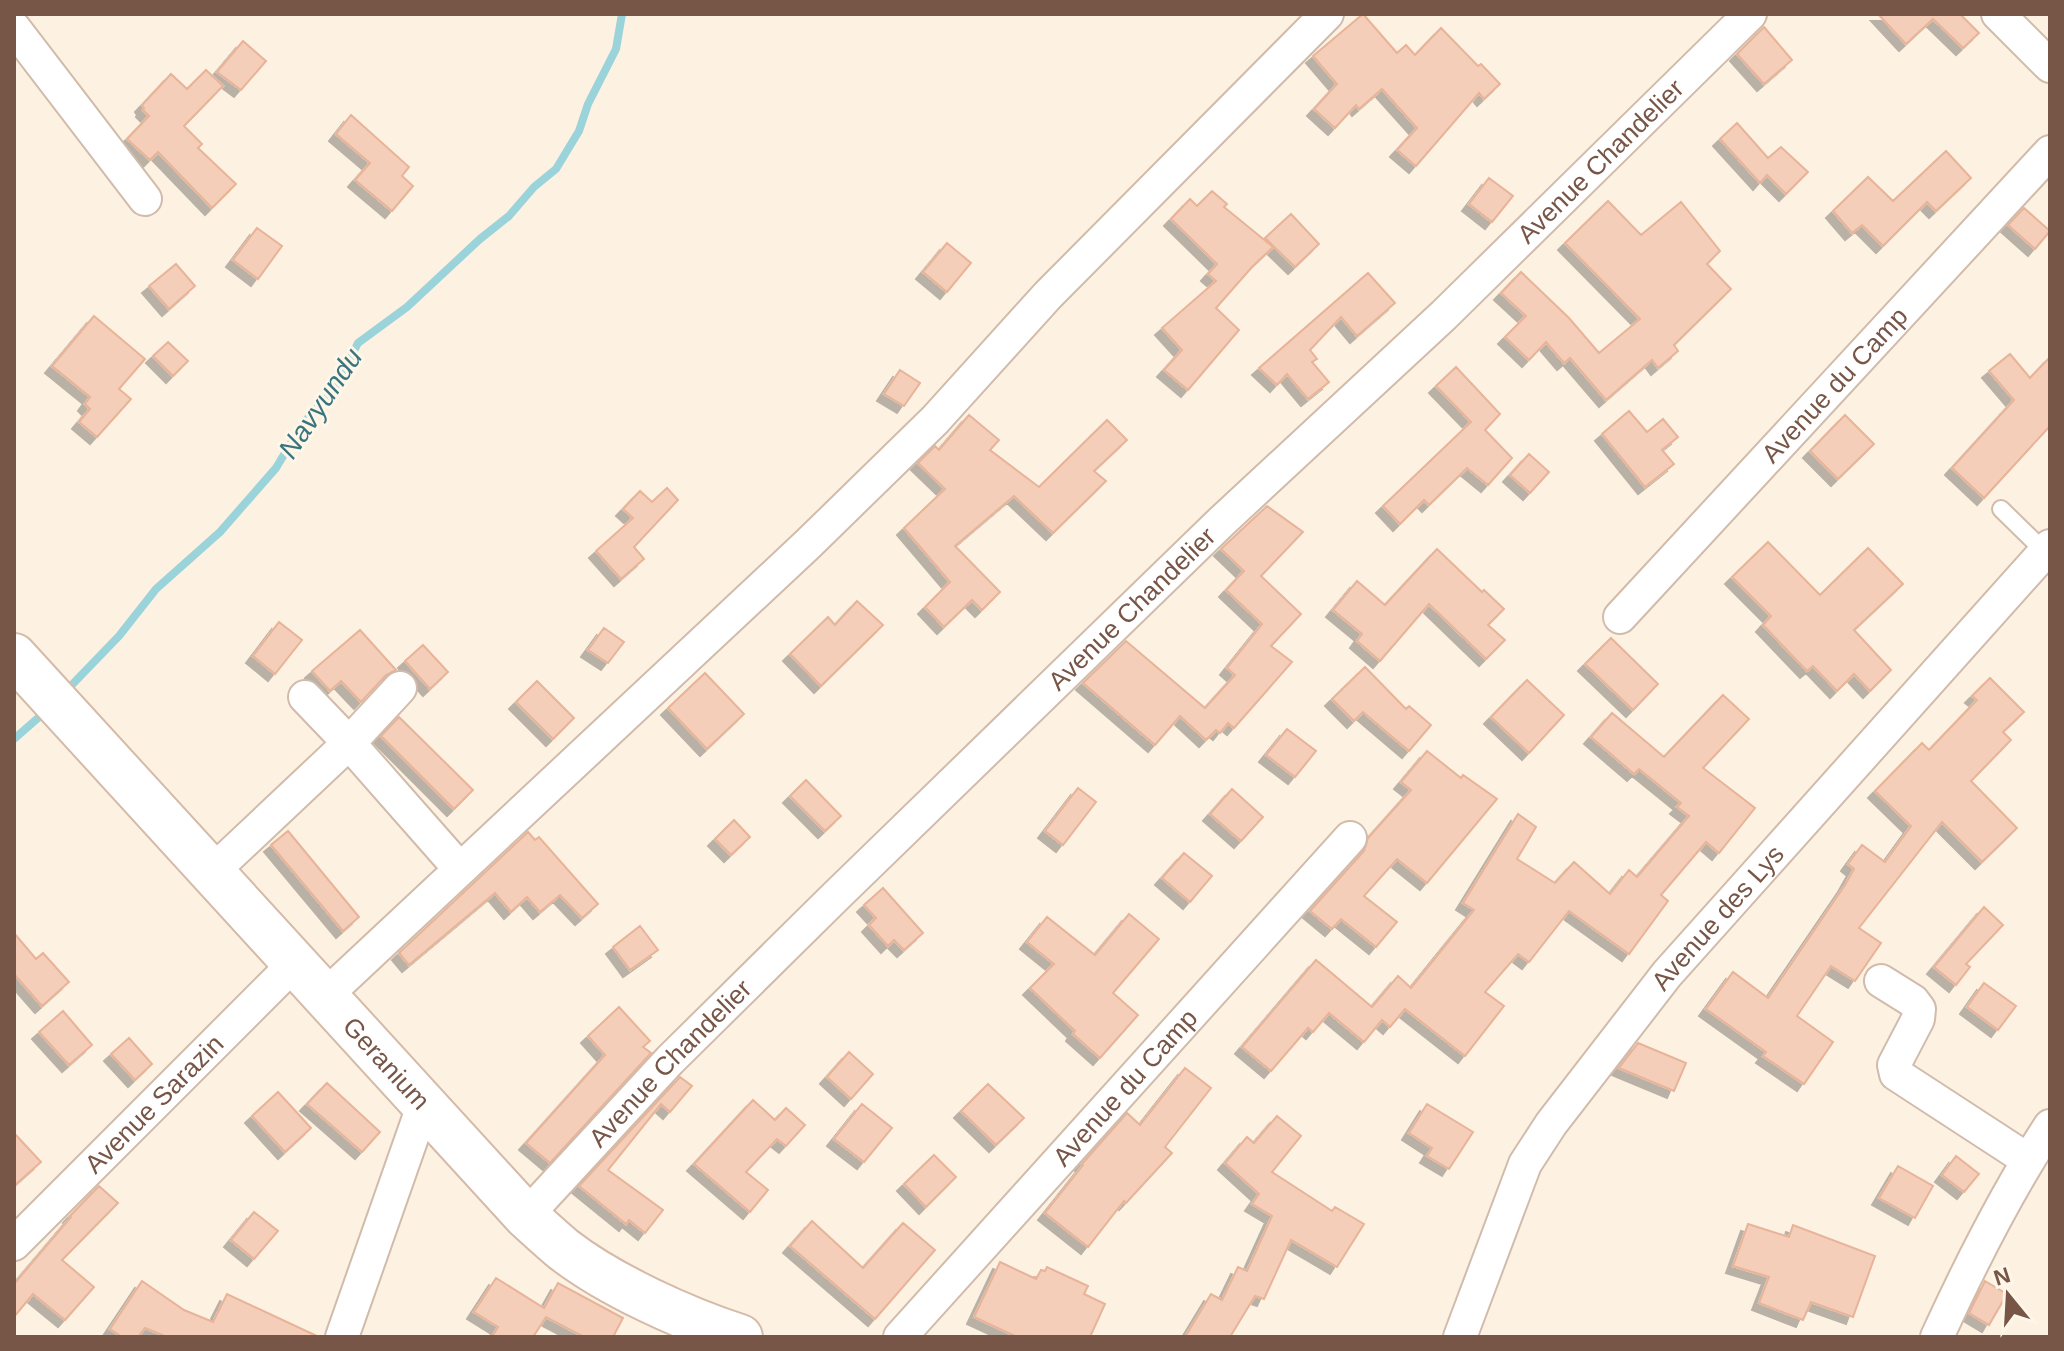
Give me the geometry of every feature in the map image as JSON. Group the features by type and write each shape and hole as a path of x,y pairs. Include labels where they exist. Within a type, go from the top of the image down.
{"street":[{"path":"326,995 796,555 935,420 1048,295 1327,14"},
{"name":"Avenue Chandelier","path":"526,1216 670,1060 835,897 1221,522 1444,315 1750,14"},
{"path":"1998,14 2050,66"},
{"path":"14,28 145,199"},
{"name":"Avenue du Camp","path":"1620,617 2050,152"},
{"name":"Avenue des Lys","path":"1460,1337 1525,1164 1551,1124 1667,974 2047,549"},
{"name":"Geranium","path":"15,658 526,1216 565,1250 611,1280 711,1327 740,1337"},
{"path":"211,873 349,743 400,688"},
{"path":"305,697 459,868"},
{"name":"Avenue du Camp","path":"900,1337 1350,838"},
{"name":"Avenue Sarazin","path":"14,1244 295,963"},
{"path":"1881,981 1913,1001 1919,1009 1918,1019 1894,1065 1896,1074 2028,1160"},
{"path":"342,1337 423,1106"},
{"path":"1937,1337 1961,1284 2028,1160 2050,1126"}],"lane":[{"path":"2001,509 2047,549"}],"building":[{"path":"1363,14 1397,53 1406,45 1415,55 1441,28 1500,84 1484,99 1479,93 1416,166 1397,150 1417,128 1382,89 1359,109 1356,105 1335,128 1314,109 1337,84 1313,56"},
{"path":"1878,14 1960,14 1979,33 1963,48 1933,19 1906,44"},
{"path":"1764,27 1792,60 1764,84 1737,54"},
{"path":"243,41 266,61 241,90 217,72"},
{"path":"206,70 223,86 184,126 202,144 198,148 236,184 212,208 158,152 150,160 127,139 149,116 142,105 171,74 187,89"},
{"path":"351,115 409,167 402,176 413,186 392,211 355,180 370,163 336,134"},
{"path":"1737,123 1768,158 1781,147 1808,172 1786,194 1767,175 1760,183 1720,139"},
{"path":"1946,151 1971,178 1936,211 1927,202 1883,246 1862,225 1852,233 1833,211 1868,177 1893,201"},
{"path":"1489,178 1513,196 1492,222 1469,204"},
{"path":"1212,191 1227,204 1224,207 1273,247 1216,308 1239,330 1188,390 1164,370 1182,350 1162,328 1216,281 1208,274 1217,264 1171,219 1190,199 1197,206"},
{"path":"1608,201 1641,235 1681,202 1720,251 1707,264 1731,289 1674,345 1678,351 1658,368 1652,360 1606,400 1570,358 1564,363 1546,342 1529,360 1505,337 1526,316 1501,293 1521,272 1569,318 1599,353 1640,319 1565,243"},
{"path":"2024,208 2050,231 2035,249 2008,225"},
{"path":"1291,214 1319,244 1295,267 1265,238"},
{"path":"257,228 282,246 258,279 233,260"},
{"path":"947,243 971,263 947,292 923,272"},
{"path":"176,264 195,286 169,309 149,286"},
{"path":"1368,273 1395,303 1357,336 1341,317 1310,350 1317,359 1312,362 1329,382 1308,399 1287,374 1277,385 1259,368"},
{"path":"94,316 145,359 119,389 131,399 97,437 79,422 90,409 85,404 90,397 52,366"},
{"path":"168,342 188,361 173,376 153,356"},
{"path":"2010,354 2030,378 2050,357 2050,426 1984,498 1952,468 2014,400 1989,371"},
{"path":"1456,367 1500,414 1485,430 1512,458 1488,485 1467,468 1429,505 1424,500 1400,524 1383,506 1471,422 1436,386"},
{"path":"900,370 920,383 904,406 884,394"},
{"path":"1629,411 1647,432 1663,419 1678,437 1662,450 1674,464 1645,487 1602,434"},
{"path":"969,415 999,440 990,450 1039,487 1107,420 1127,440 1094,471 1106,481 1053,533 1014,496 955,546 1000,592 982,610 972,600 944,627 925,607 950,582 904,528 945,489 918,463 935,446 939,450"},
{"path":"1845,415 1874,444 1838,479 1810,451"},
{"path":"1529,454 1549,472 1530,493 1510,475"},
{"path":"667,488 678,500 634,547 644,559 621,579 596,551 633,518 623,509 640,491 652,502"},
{"path":"1267,506 1303,532 1261,576 1301,614 1271,646 1292,662 1234,728 1228,723 1220,733 1216,730 1206,740 1180,716 1155,745 1083,683 1126,641 1205,708 1235,675 1227,668 1262,624 1226,590 1244,571 1221,549"},
{"path":"1768,542 1820,595 1868,548 1903,584 1854,630 1891,670 1870,691 1854,674 1837,691 1813,666 1807,671 1763,625 1771,616 1732,577"},
{"path":"1437,549 1504,609 1488,625 1505,640 1486,659 1429,604 1380,661 1357,641 1362,634 1333,610 1357,581 1385,605"},
{"path":"857,601 883,625 821,686 790,654 828,617 835,625"},
{"path":"279,622 302,640 275,674 253,656"},
{"path":"604,628 624,642 608,663 588,650"},
{"path":"360,630 396,670 386,675 361,702 341,681 330,691 312,671"},
{"path":"1611,638 1658,684 1633,710 1585,664"},
{"path":"423,645 448,672 430,689 405,661"},
{"path":"1365,667 1406,709 1409,706 1431,725 1409,751 1363,712 1354,721 1332,699"},
{"path":"705,673 744,714 707,749 668,708"},
{"path":"1990,678 2024,712 2003,732 2011,740 1971,781 2017,828 1982,862 1942,822 1859,928 1881,943 1855,981 1831,966 1797,1016 1833,1042 1804,1084 1763,1056 1766,1052 1706,1009 1733,972 1768,998 1845,885 1854,869 1848,864 1862,845 1885,862 1911,826 1875,791 1922,743 1929,750 1977,700 1972,696"},
{"path":"1527,680 1564,715 1529,753 1491,717"},
{"path":"537,681 574,718 553,739 516,702"},
{"path":"1723,695 1749,719 1703,768 1755,808 1719,853 1706,842 1661,895 1668,901 1629,954 1569,911 1529,962 1518,954 1485,992 1504,1006 1465,1056 1405,1009 1390,1027 1382,1020 1364,1042 1329,1013 1313,1032 1308,1028 1271,1071 1242,1047 1316,960 1372,1007 1398,976 1411,988 1474,910 1463,903 1518,814 1536,827 1517,859 1555,883 1574,862 1610,894 1629,870 1637,877 1689,816 1677,807 1681,803 1639,769 1634,774 1591,737 1612,713 1664,757"},
{"path":"399,717 473,790 454,809 381,736"},
{"path":"1287,729 1316,751 1295,777 1266,755"},
{"path":"1427,751 1461,778 1463,775 1497,799 1427,883 1397,859 1364,896 1397,922 1376,947 1341,919 1332,929 1310,911 1364,851 1368,838 1411,790 1401,782"},
{"path":"806,780 841,816 825,831 790,796"},
{"path":"1078,788 1096,802 1063,845 1045,831"},
{"path":"1232,789 1263,817 1241,841 1210,814"},
{"path":"734,820 750,837 731,855 715,839"},
{"path":"288,831 359,917 343,931 271,845"},
{"path":"528,832 535,840 539,837 598,904 582,918 560,895 540,912 527,897 511,912 495,893 409,965 399,953"},
{"path":"1184,853 1212,876 1190,902 1162,878"},
{"path":"883,888 923,933 904,950 894,940 888,946 869,925 876,918 864,905"},
{"path":"1984,907 2003,925 1966,964 1970,967 1956,985 1934,967"},
{"path":"1129,914 1159,939 1113,993 1138,1015 1100,1058 1030,988 1054,964 1027,942 1047,917 1095,955"},
{"path":"640,926 658,950 630,970 613,947"},
{"path":"14,933 36,959 43,953 69,982 42,1006 14,974"},
{"path":"1984,983 2016,1006 1998,1030 1967,1007"},
{"path":"619,1007 650,1041 643,1047 651,1053 550,1163 526,1143 605,1055 588,1036"},
{"path":"63,1011 92,1045 69,1065 39,1032"},
{"path":"129,1038 152,1064 135,1080 111,1054"},
{"path":"1638,1043 1686,1063 1674,1091 1619,1068"},
{"path":"849,1052 873,1074 851,1099 827,1077"},
{"path":"1185,1068 1211,1088 1165,1147 1172,1153 1126,1203 1124,1201 1088,1247 1045,1213 1082,1164 1127,1113 1140,1125"},
{"path":"680,1077 692,1086 670,1112 661,1104 608,1170 663,1210 645,1233 629,1220 626,1224 579,1186"},
{"path":"327,1083 380,1132 362,1152 307,1104"},
{"path":"988,1084 1024,1118 996,1145 961,1111"},
{"path":"278,1092 311,1128 285,1152 252,1116"},
{"path":"753,1100 775,1120 786,1108 805,1125 786,1146 777,1139 746,1172 768,1190 750,1212 694,1164"},
{"path":"862,1104 892,1128 864,1162 834,1139"},
{"path":"1427,1104 1473,1132 1449,1169 1427,1156 1432,1148 1409,1133"},
{"path":"1277,1116 1301,1136 1272,1172 1332,1211 1335,1207 1364,1224 1337,1267 1291,1240 1264,1299 1255,1296 1230,1337 1185,1337 1211,1294 1222,1300 1238,1267 1247,1271 1272,1216 1252,1204 1259,1194 1225,1163 1247,1137 1254,1143"},
{"path":"14,1133 41,1162 14,1186"},
{"path":"934,1155 956,1177 926,1207 904,1184"},
{"path":"1956,1156 1979,1174 1964,1192 1942,1175"},
{"path":"1898,1166 1933,1186 1915,1218 1879,1198"},
{"path":"99,1186 118,1203 62,1260 94,1287 65,1320 33,1294 14,1317 14,1284"},
{"path":"254,1212 278,1231 254,1259 231,1240"},
{"path":"812,1221 863,1268 903,1223 935,1250 875,1319 790,1246"},
{"path":"1748,1224 1789,1237 1793,1225 1875,1256 1853,1317 1811,1302 1803,1320 1759,1303 1769,1277 1733,1266"},
{"path":"1000,1262 1036,1279 1047,1267 1088,1286 1084,1294 1105,1304 1090,1337 1017,1337 974,1317"},
{"path":"496,1278 544,1308 558,1283 623,1318 613,1337 584,1337 546,1317 533,1337 492,1337 498,1327 474,1312"},
{"path":"142,1281 184,1310 213,1322 227,1294 319,1337 167,1337 145,1328 138,1337 122,1337 110,1329"},
{"path":"1985,1281 2007,1294 1989,1325 1969,1313"}],"waterway":[{"name":"Navyundu","path":"64,693 119,636 156,589 220,532 276,468 301,426 335,388 358,343 407,307 509,216 534,187 556,169 579,131 588,104 616,49 622,14"},
{"name":"Navyundu","path":"14,739 46,711"}]}
